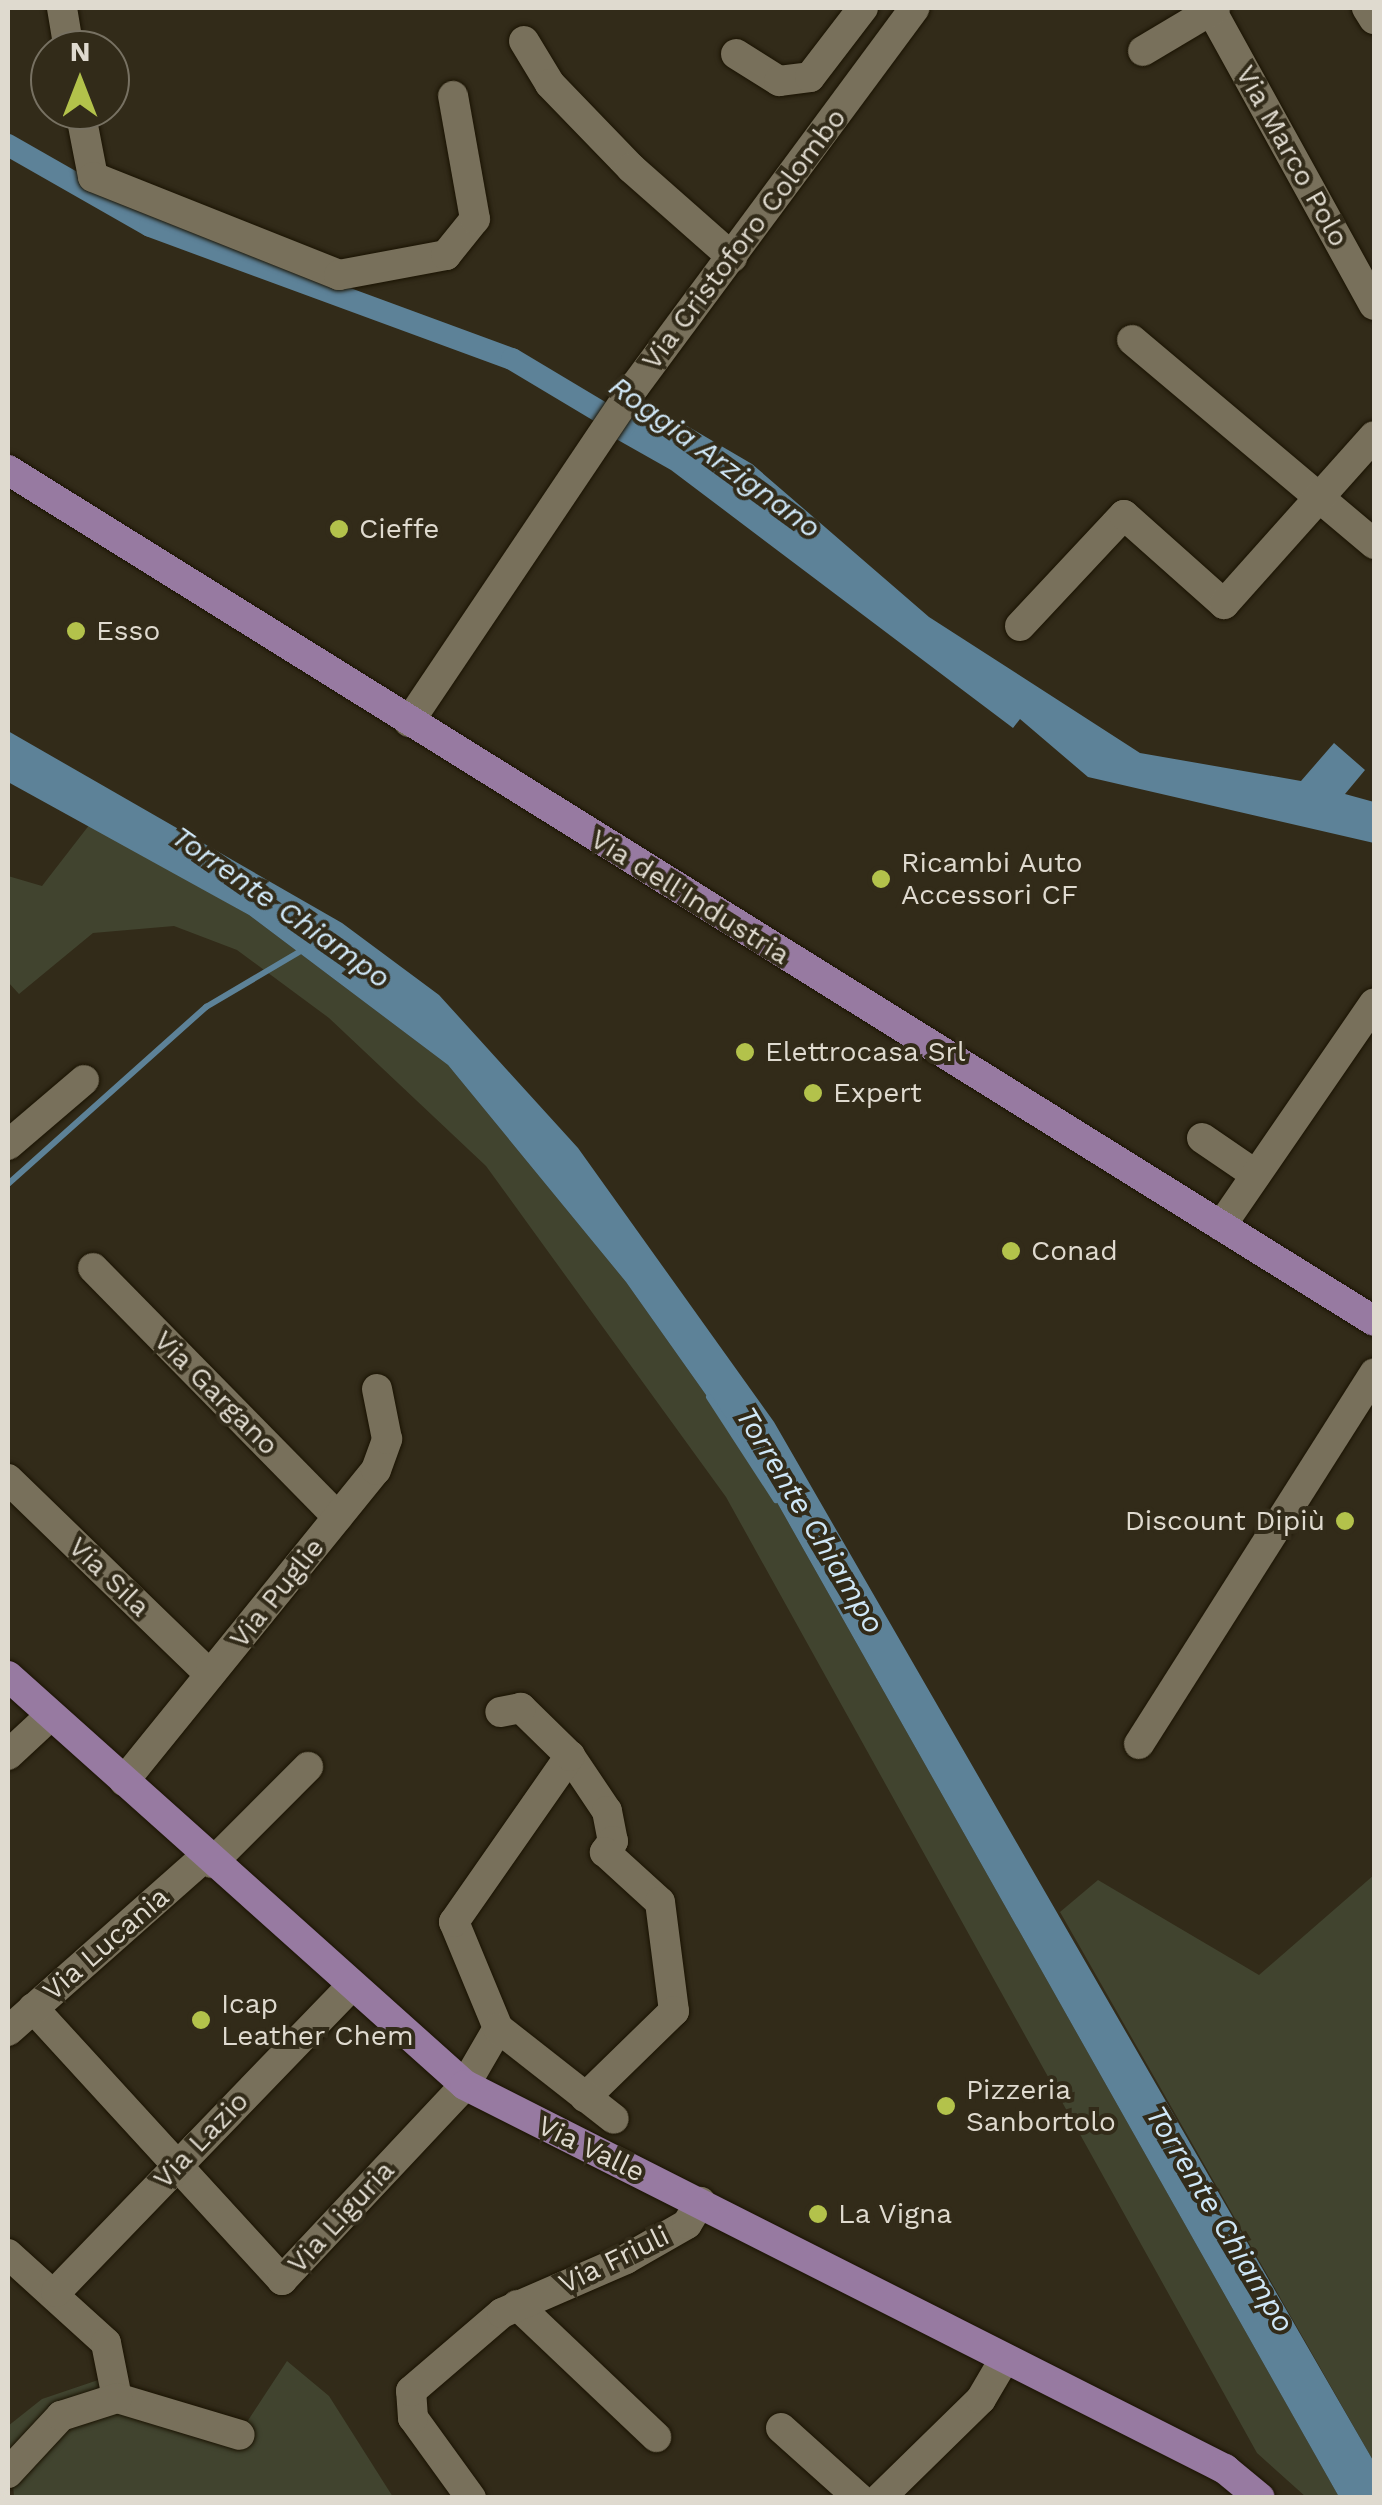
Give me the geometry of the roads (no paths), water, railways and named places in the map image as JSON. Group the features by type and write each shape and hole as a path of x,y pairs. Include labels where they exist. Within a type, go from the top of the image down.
{"main road":[{"name":"Via dell'Industria","path":"8,470 1374,1321"},
{"name":"Via Valle","path":"8,1676 348,1989 465,2084 1226,2469 1260,2498"}],"street":[{"path":"736,54 780,81 810,77 863,8"},
{"name":"Via Cristoforo Colombo","path":"409,722 732,257 915,8"},
{"path":"1143,51 1212,8"},
{"name":"Via Marco Polo","path":"1212,8 1374,305"},
{"path":"1368,8 1374,19"},
{"path":"524,41 550,84 631,168 732,257"},
{"path":"84,130 94,177 339,275 446,254 476,219 453,96"},
{"path":"1132,340 1325,496 1374,544"},
{"path":"1020,626 1124,516 1224,604 1325,496 1374,436"},
{"path":"1221,1226 1374,1003"},
{"path":"8,1145 84,1080"},
{"path":"1202,1138 1256,1175"},
{"name":"Via Gargano","path":"93,1268 338,1517"},
{"path":"1139,1744 1374,1373"},
{"name":"Via Puglie","path":"124,1781 376,1470 387,1438 377,1388"},
{"name":"Via Sila","path":"8,1479 210,1675"},
{"path":"500,1712 521,1708 570,1756 607,1811 613,1841 605,1852 660,1902 674,2011 584,2098"},
{"path":"8,1755 50,1716"},
{"path":"570,1756 454,1922 498,2028 614,2119"},
{"name":"Via Lucania","path":"8,2032 208,1860 308,1767"},
{"name":"Via Lazio","path":"56,2292 348,1989"},
{"path":"34,2008 176,2165"},
{"path":"465,2084 498,2028"},
{"name":"Via Liguria","path":"176,2165 282,2280 465,2084"},
{"name":"Via Friuli","path":"471,2498 413,2418 411,2391 517,2305 626,2259 687,2224 700,2202"},
{"path":"8,2254 56,2292 106,2343 118,2398"},
{"name":"Via Friuli","path":"517,2305 656,2437"},
{"path":"880,2498 981,2399 1004,2360"},
{"path":"8,2473 62,2416 118,2398 240,2435"},
{"path":"782,2428 859,2498"}],"water":[{"path":"629,392 752,464 929,617 1140,753 1301,781 1334,743 1365,770 1345,794 1374,802 1374,843 1088,777 1020,719 1013,728 671,470 602,431"},
{"path":"8,731 342,923 439,995 578,1148 774,1422 1374,2462 1374,2497 1339,2497 757,1467 626,1282 448,1065 249,915 8,782"}],"waterway":[{"name":"Roggia Arzignano","path":"8,145 150,226 512,359 624,426"},
{"path":"8,1184 206,1007 304,949"},
{"name":"Torrente Chiampo","path":"709,1397 776,1500"}],"place":[{"name":"Cieffe","path":"339,529"},
{"name":"Esso","path":"76,631"},
{"name":"Ricambi Auto Accessori CF","path":"881,879"},
{"name":"Elettrocasa Srl","path":"745,1052"},
{"name":"Expert","path":"813,1093"},
{"name":"Conad","path":"1011,1251"},
{"name":"Discount Dipiù","path":"1345,1521"},
{"name":"Icap Leather Chem","path":"201,2020"},
{"name":"Pizzeria Sanbortolo","path":"946,2106"},
{"name":"La Vigna","path":"818,2214"}]}
